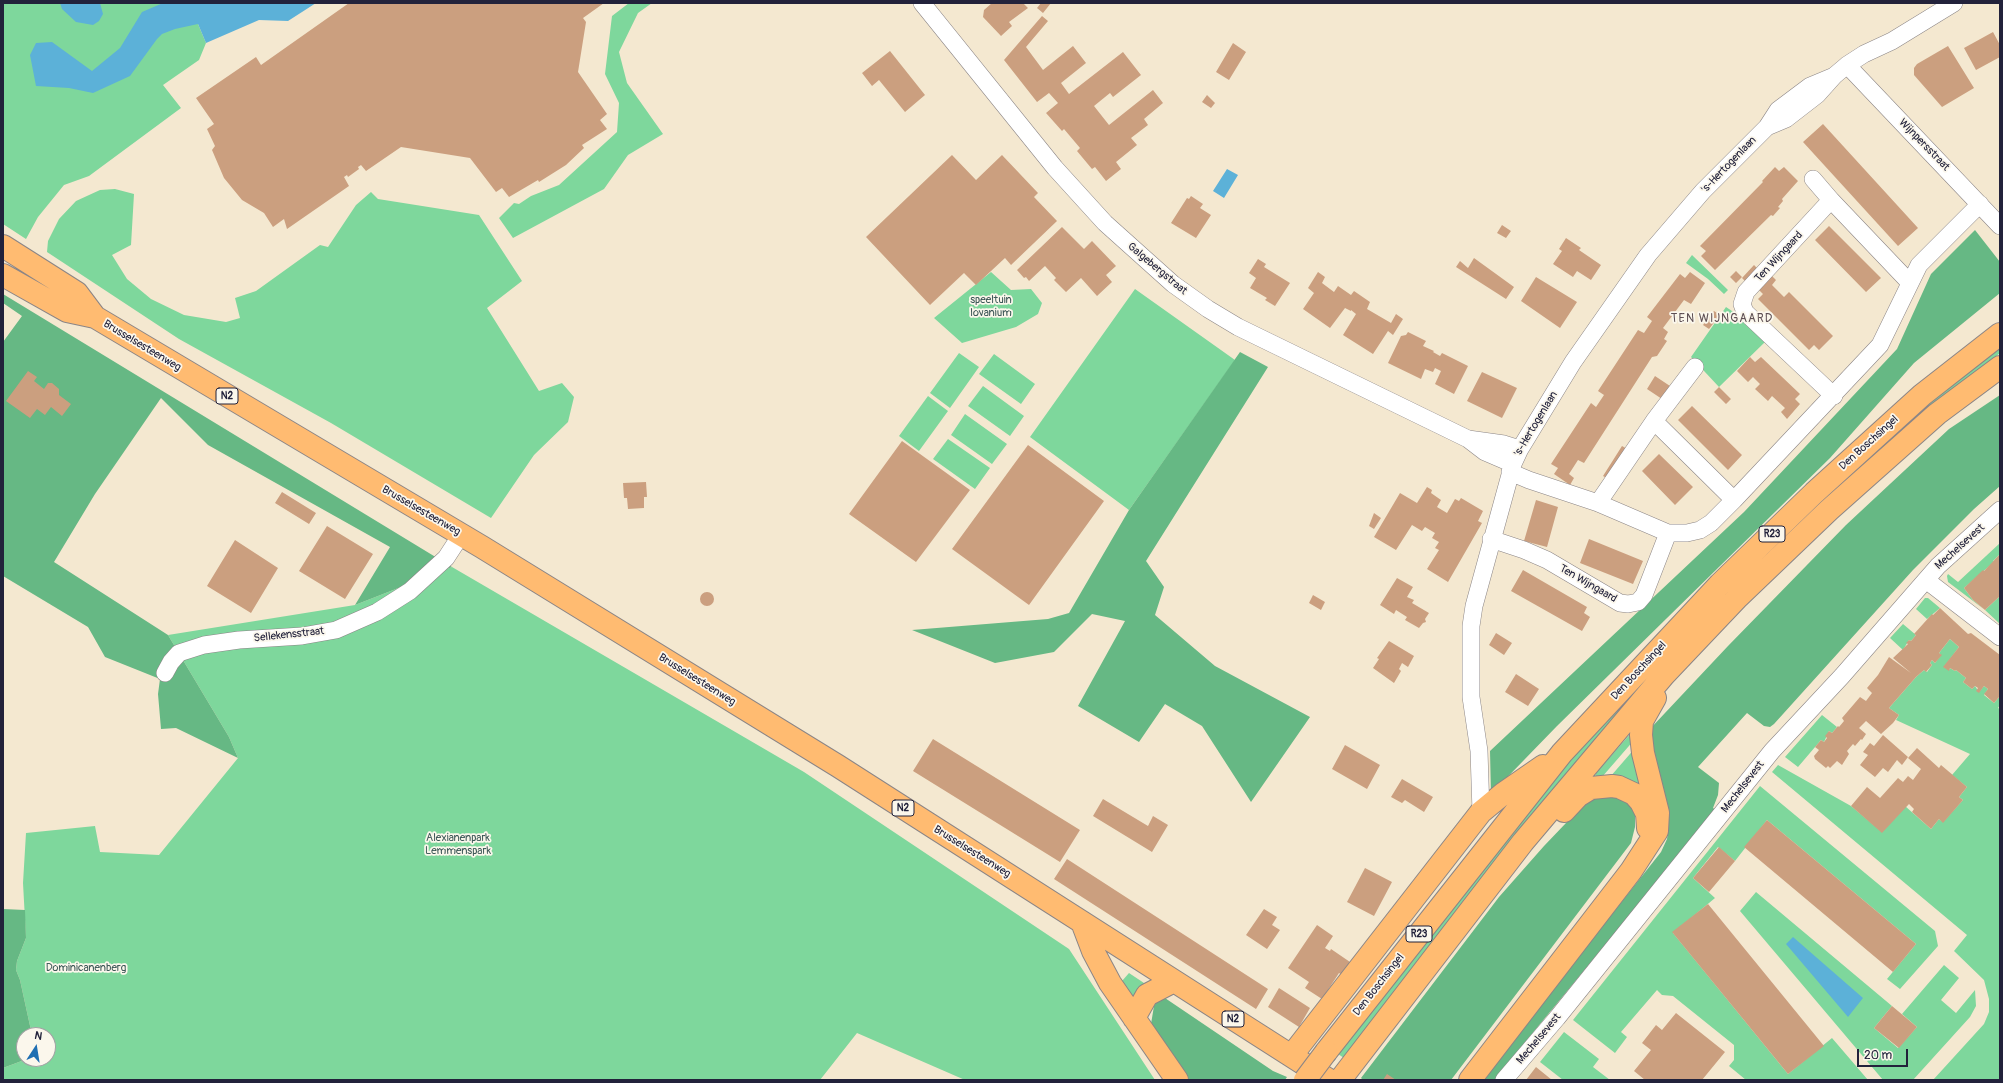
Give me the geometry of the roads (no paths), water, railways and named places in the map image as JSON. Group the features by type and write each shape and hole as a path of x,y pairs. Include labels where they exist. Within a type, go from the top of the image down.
{"main road":[{"name":"Brusselsesteenweg","path":"3,246 77,293 95,317"},
{"name":"Brusselsesteenweg","path":"3,275 67,311 95,317 461,535 838,766 1292,1055"},
{"name":"Den Boschsingel","path":"1304,1080 1562,753 1720,584 1809,498 1922,395 2000,334"},
{"name":"Den Boschsingel","path":"1345,1074 1523,842 1664,675 1738,597 1828,510 1937,414 2000,367"},
{"path":"1470,1080 1631,871 1657,831 1658,813 1643,753 1641,727 1664,675"},
{"path":"1292,1055 1481,812 1504,793 1562,753"},
{"path":"1523,842 1545,831 1583,792 1591,788 1612,786 1626,789 1634,794 1646,808 1648,819 1647,847"},
{"path":"1082,922 1093,951 1110,983 1177,1080"},
{"path":"1134,1018 1147,995 1174,981"},
{"name":"N2","path":"1292,1055 1329,1080"}],"street":[{"name":"Galgebergstraat","path":"922,3 1055,168 1105,223 1173,284 1208,309 1238,327 1468,439 1485,452 1512,468"},
{"name":"'s-Hertogenlaan","path":"1864,54 1884,33 1932,3"},
{"name":"'s-Hertogenlaan","path":"1481,812 1479,751 1471,697 1470,647 1474,606 1512,468 1520,449 1573,362 1648,255 1703,191 1767,127 1778,110 1810,86 1841,70 1864,54 1892,41 1954,3"},
{"name":"Wijnpersstraat","path":"1841,70 1980,204 2000,226"},
{"path":"1813,179 1910,283"},
{"name":"Ten Wijngaard","path":"1831,200 1748,290 1742,304 1745,312 1834,396"},
{"path":"1512,468 1529,480 1598,503 1668,533 1687,533 1700,530 1711,524 1834,396 1880,345 1919,265 1980,204"},
{"path":"1598,503 1654,421 1695,367"},
{"path":"1654,421 1734,500"},
{"name":"Galgebergstraat","path":"1468,439 1504,444 1520,449"},
{"name":"Mechelsevest","path":"1504,1080 1557,1018 1755,771 1842,676 1944,560 2000,510"},
{"name":"Ten Wijngaard","path":"1492,539 1547,560 1620,602 1628,604 1638,602 1644,595 1668,533"},
{"name":"Sellekensstraat","path":"165,673 171,662 179,653 204,645 239,640 302,636 329,631 377,612 410,591 446,558 461,535"},
{"path":"1926,580 2000,637"}],"water":[{"path":"60,3 100,3 103,14 99,21 93,25 76,22 62,9"},
{"path":"163,3 316,3 288,21 259,20 206,43 198,24 175,29 162,34 130,76 93,93 69,88 36,86 30,55 36,43 52,42 92,71 120,48 142,12"},
{"path":"1227,169 1238,175 1224,198 1213,191"},
{"path":"1793,937 1863,998 1848,1017 1786,944"}],"district":[{"name":"TEN WIJNGAARD","path":"1722,319"}],"park label":[{"name":"speeltuin lovanium","path":"991,306"},
{"name":"Alexianenpark Lemmenspark","path":"458,844"},
{"name":"Dominicanenberg","path":"86,968"}]}
